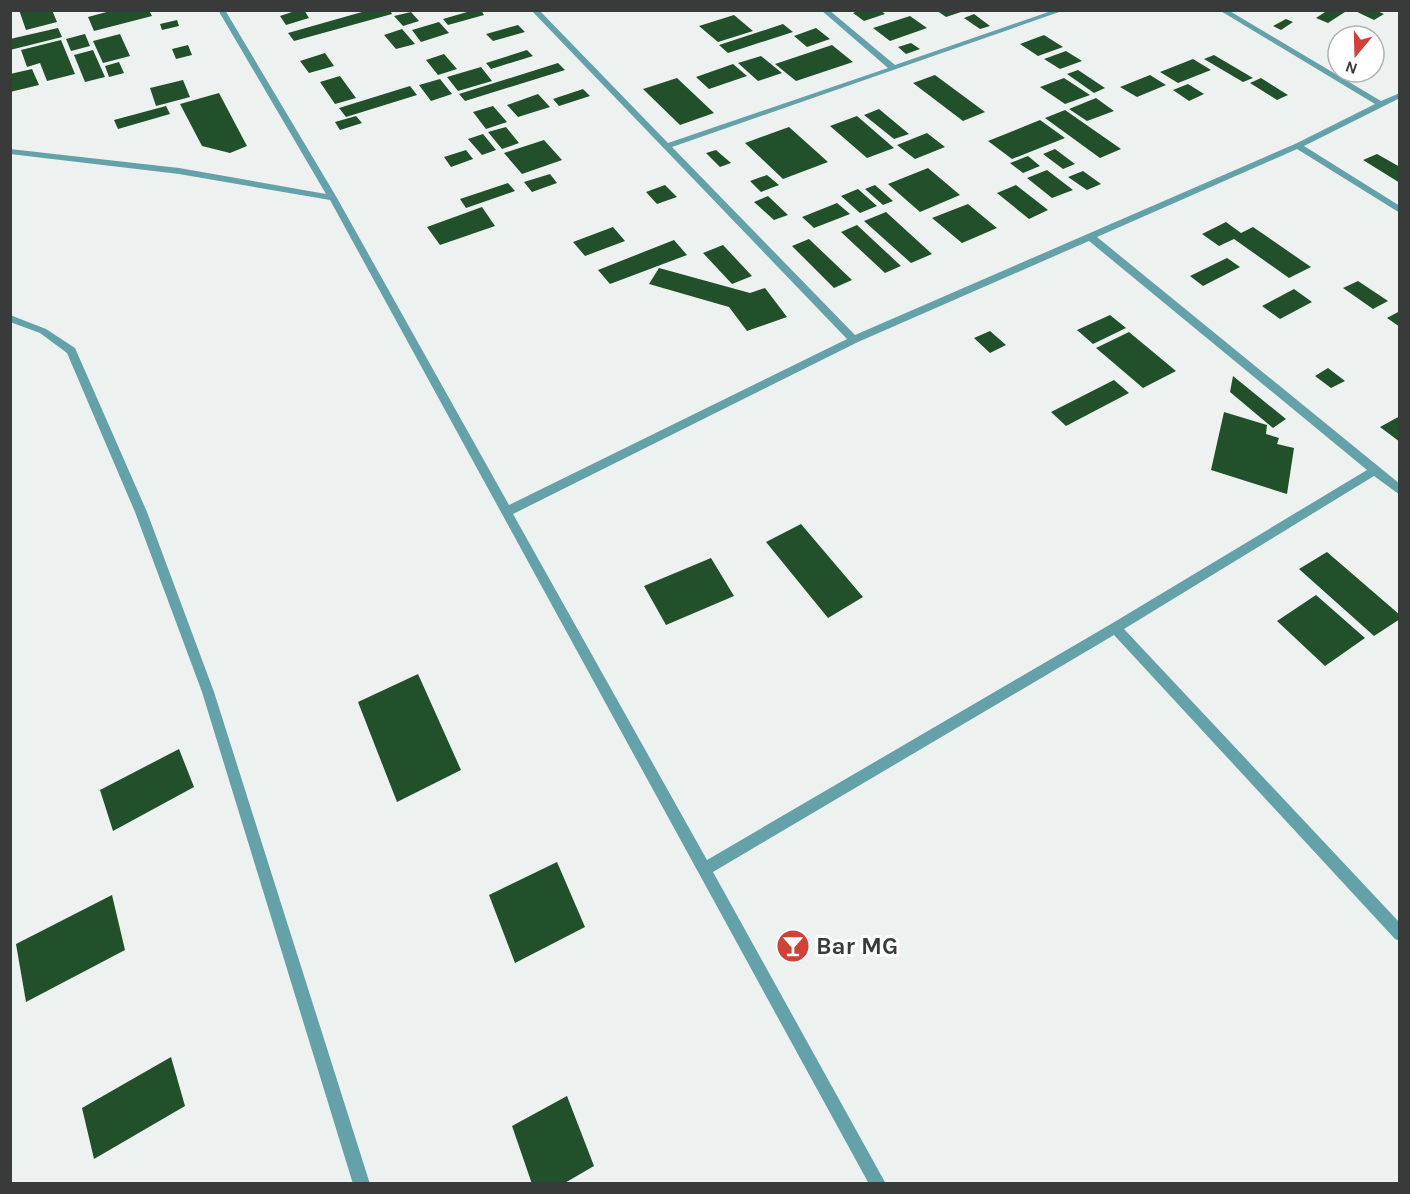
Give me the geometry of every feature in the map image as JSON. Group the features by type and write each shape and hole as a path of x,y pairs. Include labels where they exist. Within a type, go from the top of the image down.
{"street":[{"path":"221,10 333,198 878,1184"},
{"path":"534,10 854,340"},
{"path":"824,10 892,67"},
{"path":"668,146 1062,10"},
{"path":"1222,10 1380,104"},
{"path":"506,512 854,340 1092,238 1298,146 1400,95"},
{"path":"1298,146 1400,210"},
{"path":"10,151 168,170 333,198"},
{"path":"1092,238 1400,491"},
{"path":"10,318 43,331 71,351 141,512 208,692 362,1184"},
{"path":"704,870 1115,628 1374,471"},
{"path":"1115,628 1400,934"}],"building":[{"path":"19,10 52,10 57,22 26,30"},
{"path":"114,10 149,10 152,16 94,31 88,17"},
{"path":"304,10 309,18 286,25 280,16"},
{"path":"369,10 390,10 392,14 294,41 288,33"},
{"path":"481,10 484,15 448,25 443,19"},
{"path":"860,10 880,10 885,14 864,21 853,13"},
{"path":"936,10 964,10 964,11 946,17"},
{"path":"1328,10 1348,10 1328,23 1316,18"},
{"path":"1353,10 1375,10 1384,14 1374,20"},
{"path":"411,12 419,21 403,26 394,16"},
{"path":"974,14 990,26 980,29 964,18"},
{"path":"734,15 753,31 718,42 699,26"},
{"path":"910,16 927,28 890,41 873,28"},
{"path":"1286,19 1293,22 1281,30 1273,26"},
{"path":"177,20 179,26 162,30 160,24"},
{"path":"439,22 449,33 421,42 412,30"},
{"path":"783,24 793,32 728,53 719,45"},
{"path":"518,25 525,32 493,41 486,34"},
{"path":"58,28 62,37 10,50 10,39"},
{"path":"816,28 830,39 807,47 794,36"},
{"path":"402,29 415,44 396,49 384,35"},
{"path":"85,34 90,46 71,51 66,39"},
{"path":"120,34 130,56 103,63 93,41"},
{"path":"1044,35 1063,47 1038,56 1020,44"},
{"path":"61,40 75,74 47,81 40,63 27,67 21,50"},
{"path":"911,43 920,49 906,54 898,47"},
{"path":"188,45 192,55 176,59 172,49"},
{"path":"832,45 853,62 796,81 775,64"},
{"path":"93,50 105,77 85,82 74,55"},
{"path":"527,50 533,56 491,69 486,63"},
{"path":"1066,51 1082,61 1060,69 1044,59"},
{"path":"325,53 334,66 309,73 300,61"},
{"path":"444,54 457,69 438,75 426,60"},
{"path":"1214,55 1253,78 1243,82 1204,59"},
{"path":"761,56 782,73 758,81 738,63"},
{"path":"1193,59 1211,70 1178,83 1160,72"},
{"path":"119,62 124,73 109,77 105,66"},
{"path":"558,63 565,70 465,101 459,94"},
{"path":"733,64 747,76 709,89 696,77"},
{"path":"481,67 492,81 458,91 447,77"},
{"path":"32,69 39,85 10,92 10,74"},
{"path":"1078,70 1105,88 1094,93 1067,74"},
{"path":"935,75 985,112 963,121 913,83"},
{"path":"1150,75 1166,85 1137,97 1120,87"},
{"path":"340,76 356,98 335,104 320,82"},
{"path":"677,78 714,113 680,125 643,89"},
{"path":"1064,78 1090,95 1065,104 1040,87"},
{"path":"1261,78 1288,95 1277,100 1250,83"},
{"path":"440,79 452,94 431,101 419,85"},
{"path":"183,80 190,97 156,106 150,88"},
{"path":"1188,84 1204,94 1189,101 1173,90"},
{"path":"410,86 417,95 346,117 339,108"},
{"path":"583,89 590,96 559,106 553,99"},
{"path":"219,93 247,146 230,153 202,146 180,104"},
{"path":"538,94 550,107 518,117 507,105"},
{"path":"1096,98 1114,111 1087,121 1069,109"},
{"path":"166,106 170,114 118,129 114,120"},
{"path":"493,106 507,122 486,129 473,112"},
{"path":"879,109 909,134 894,139 864,115"},
{"path":"1065,110 1121,149 1100,158 1045,118"},
{"path":"356,116 362,123 340,130 335,122"},
{"path":"857,116 894,148 867,158 830,126"},
{"path":"1040,120 1065,138 1012,159 988,141"},
{"path":"506,127 519,143 502,149 488,132"},
{"path":"789,127 828,162 783,179 745,143"},
{"path":"927,133 945,147 915,159 897,145"},
{"path":"483,134 496,150 482,155 468,139"},
{"path":"544,140 562,160 522,174 504,153"},
{"path":"1055,149 1075,164 1063,169 1043,154"},
{"path":"466,150 473,159 451,167 444,157"},
{"path":"716,150 731,163 720,167 706,153"},
{"path":"1377,154 1400,167 1400,183 1363,160"},
{"path":"1028,156 1040,166 1023,173 1010,163"},
{"path":"928,168 960,195 920,212 888,184"},
{"path":"1047,170 1073,190 1052,198 1027,178"},
{"path":"1083,171 1101,184 1087,190 1068,177"},
{"path":"550,174 557,183 532,192 524,182"},
{"path":"767,175 779,185 761,192 750,181"},
{"path":"508,183 515,191 466,208 460,199"},
{"path":"665,185 677,197 657,204 646,192"},
{"path":"875,185 893,201 883,205 865,189"},
{"path":"1016,185 1048,210 1029,219 997,193"},
{"path":"858,189 877,206 860,213 841,196"},
{"path":"768,196 788,215 774,220 754,202"},
{"path":"837,203 850,214 814,228 802,217"},
{"path":"968,204 997,228 962,243 932,218"},
{"path":"482,207 495,226 440,245 427,227"},
{"path":"886,212 932,254 911,263 864,221"},
{"path":"1226,222 1241,233 1253,227 1311,267 1289,278 1234,239 1219,246 1202,234"},
{"path":"857,225 901,266 885,273 841,232"},
{"path":"613,227 625,241 585,256 573,242"},
{"path":"809,239 852,280 834,288 792,246"},
{"path":"674,240 687,255 610,284 598,270"},
{"path":"723,245 752,276 732,284 703,253"},
{"path":"1227,258 1240,267 1203,286 1190,276"},
{"path":"659,268 750,293 765,288 787,317 747,331 729,307 649,284"},
{"path":"1358,281 1388,301 1373,309 1343,288"},
{"path":"1294,289 1312,302 1280,319 1262,306"},
{"path":"1400,311 1400,327 1387,318"},
{"path":"1110,315 1126,328 1093,344 1077,330"},
{"path":"990,331 1006,345 990,353 974,338"},
{"path":"1129,332 1176,371 1143,388 1096,348"},
{"path":"1328,368 1345,381 1331,388 1315,376"},
{"path":"1233,376 1286,419 1273,428 1230,392"},
{"path":"1114,380 1129,393 1066,426 1051,412"},
{"path":"1224,412 1267,425 1266,434 1279,438 1277,444 1294,448 1287,494 1211,470"},
{"path":"1400,416 1400,442 1380,427"},
{"path":"801,524 863,597 828,618 766,542"},
{"path":"1327,552 1400,615 1400,619 1374,636 1299,569"},
{"path":"711,558 734,596 666,625 644,586"},
{"path":"1316,595 1365,638 1325,666 1277,621"},
{"path":"418,674 461,770 397,802 358,702"},
{"path":"179,749 194,787 113,831 100,790"},
{"path":"557,862 585,927 515,963 489,895"},
{"path":"112,895 125,950 26,1002 16,944"},
{"path":"171,1057 185,1106 94,1159 82,1108"},
{"path":"567,1096 594,1166 563,1184 532,1184 512,1126"}],"place":[{"name":"Bar MG","path":"793,946"}]}
